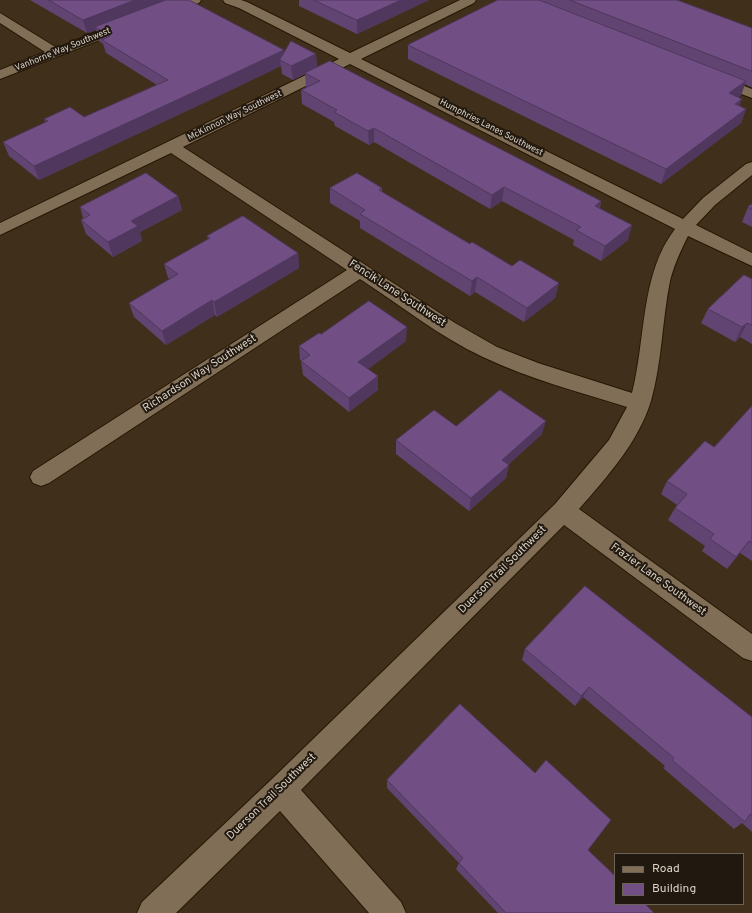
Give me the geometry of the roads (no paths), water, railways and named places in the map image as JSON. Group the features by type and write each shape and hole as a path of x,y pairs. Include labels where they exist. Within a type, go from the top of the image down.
{"street":[{"path":"148,16 181,3 194,0"},
{"name":"Humphries Lanes Southwest","path":"229,0 243,5 352,58 752,260"},
{"name":"McKinnon Way Southwest","path":"0,230 470,0"},
{"path":"0,17 56,53"},
{"name":"Vanhorne Way Southwest","path":"0,75 134,22"},
{"path":"702,74 752,94"},
{"name":"Fencik Lane Southwest","path":"173,146 448,328 490,352 531,368 639,403"},
{"name":"Duerson Trail Southwest","path":"153,913 281,790 563,511 603,465 623,436 639,403 648,370 659,288 674,244 696,214 752,167"},
{"name":"Richardson Way Southwest","path":"41,477 360,270"},
{"name":"Frazier Lane Southwest","path":"563,511 752,650"},
{"path":"281,790 390,913"}]}
